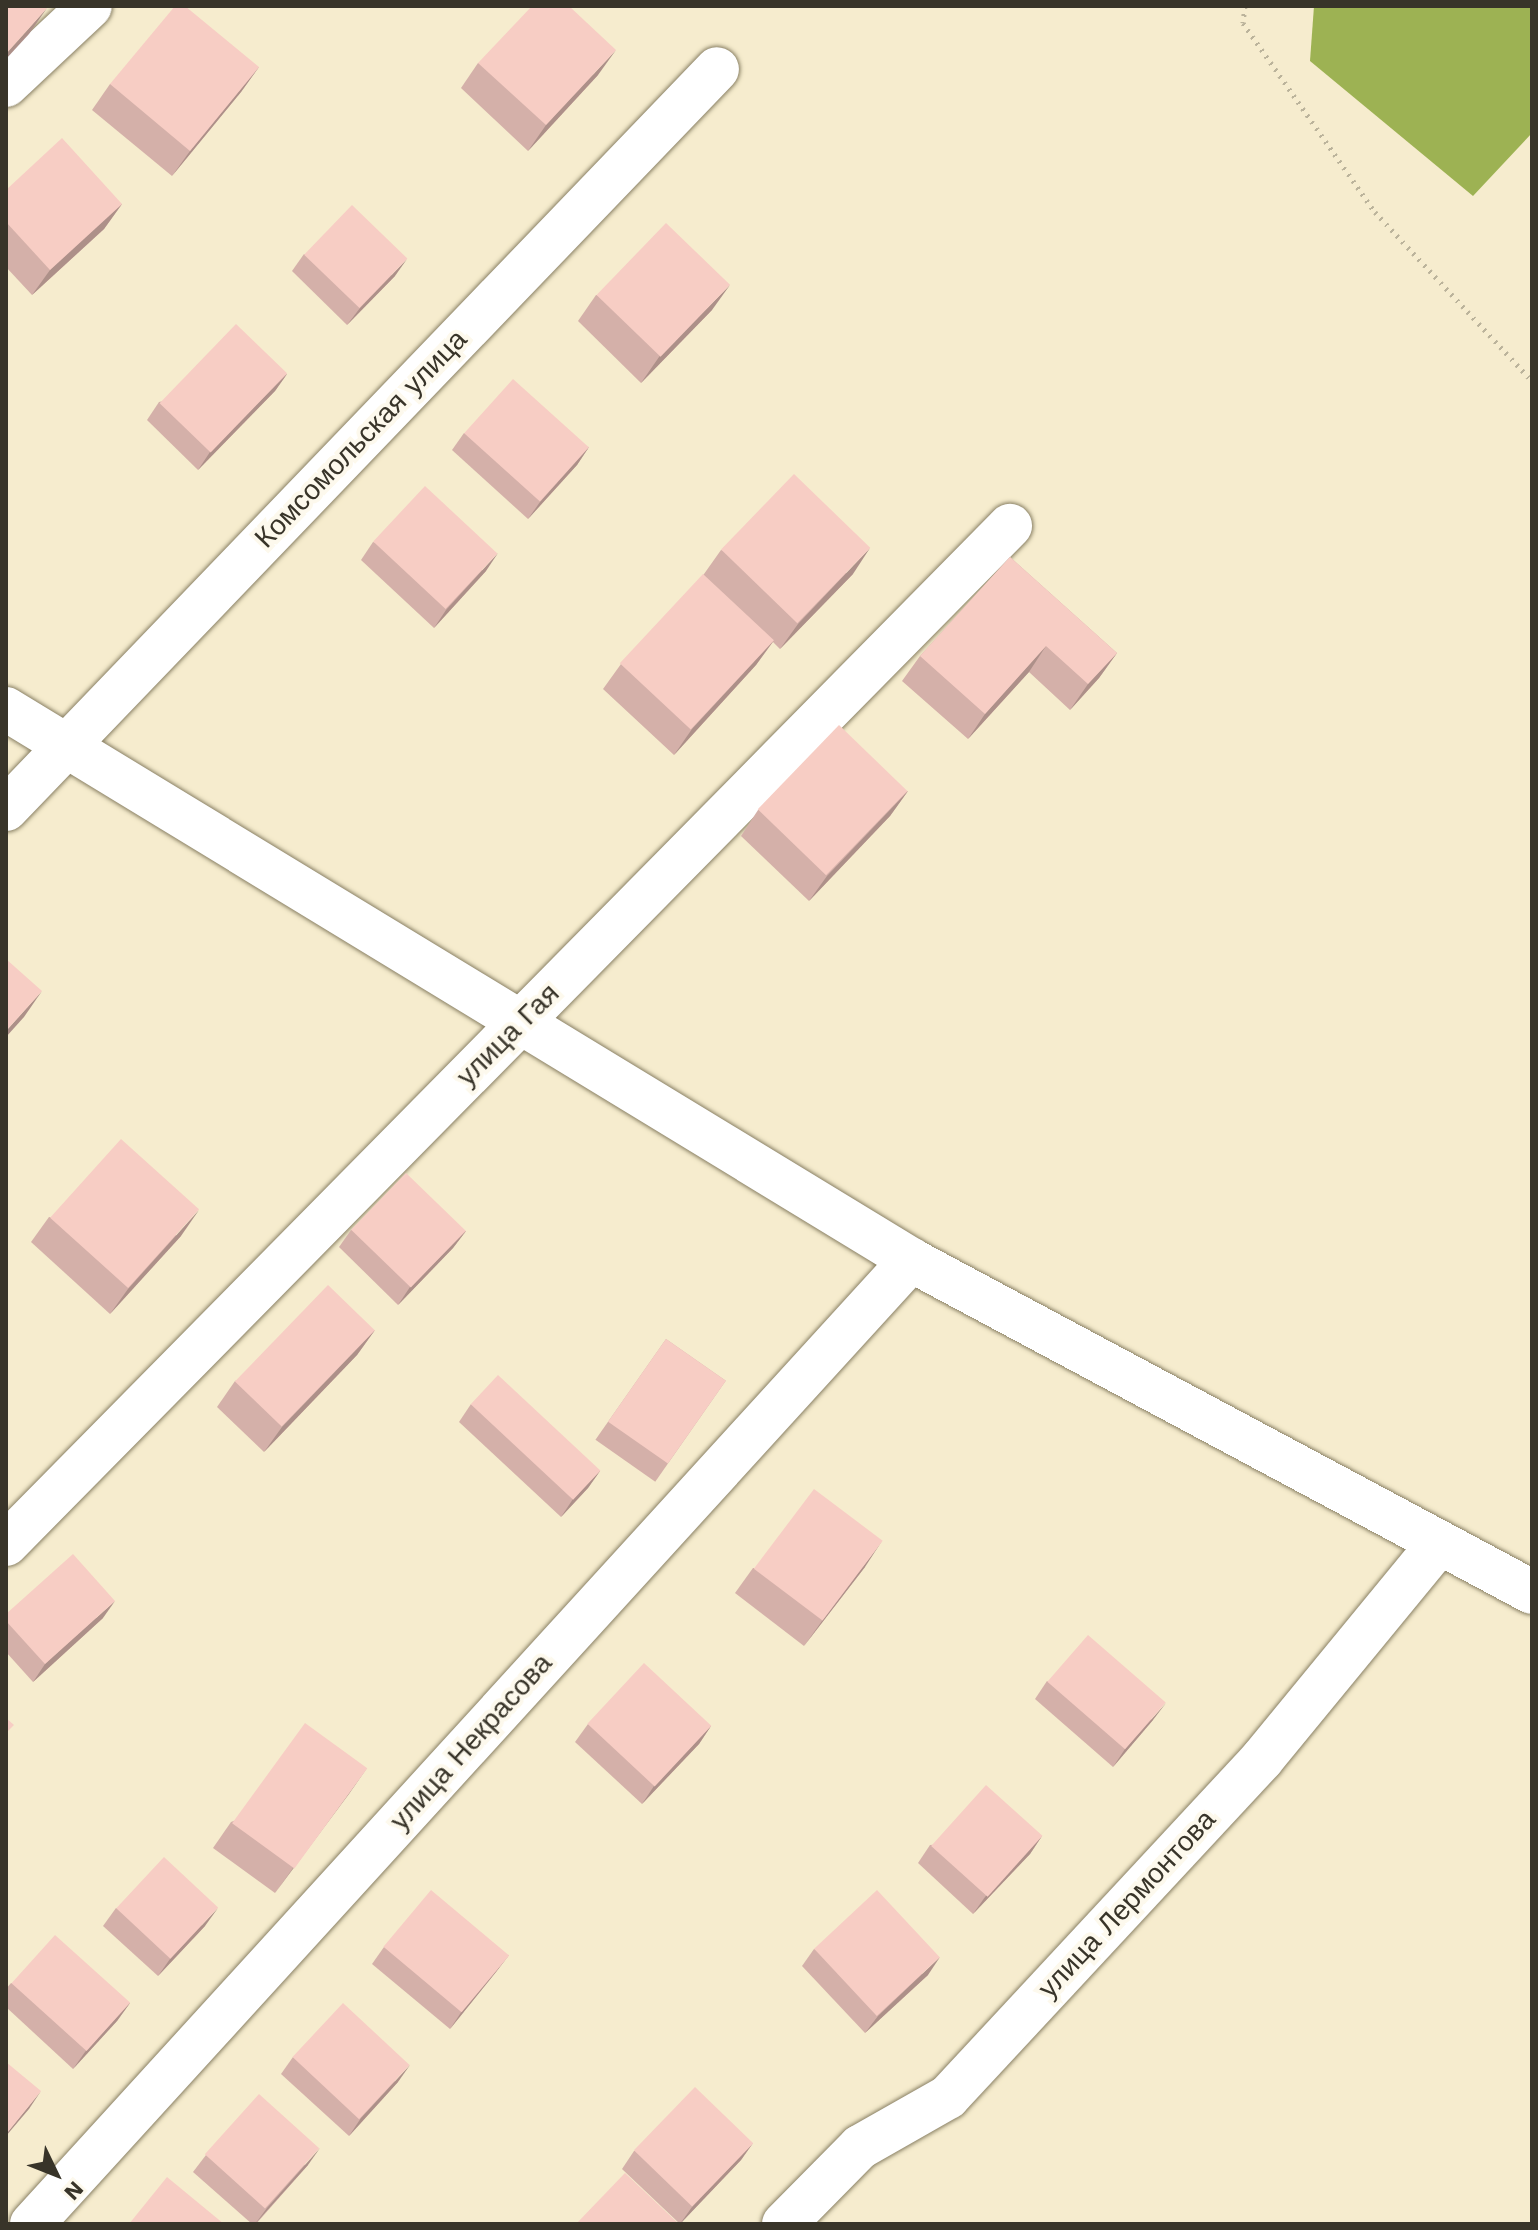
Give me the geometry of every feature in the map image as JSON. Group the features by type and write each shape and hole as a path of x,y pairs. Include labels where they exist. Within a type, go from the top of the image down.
{"street":[{"path":"6,85 90,6"},
{"name":"Комсомольская улица","path":"6,809 717,69"},
{"name":"улица Гая","path":"6,1544 1010,526"},
{"path":"6,709 523,1020 911,1260 1436,1547 1532,1592"},
{"name":"улица Некрасова","path":"32,2224 911,1260"},
{"name":"улица Лермонтова","path":"784,2224 860,2147 948,2097 1262,1759 1436,1547"}],"path":[{"path":"1245,6 1243,23 1375,212 1532,381"}],"green space":[{"path":"1314,6 1532,6 1532,133 1473,196 1310,61"}],"building":[{"path":"6,6 47,8 6,54"},
{"path":"175,6 185,6 259,67 190,151 110,84"},
{"path":"532,6 569,6 616,50 546,125 478,63"},
{"path":"62,138 122,204 50,270 6,222 6,190"},
{"path":"352,205 407,258 359,308 304,255"},
{"path":"666,223 730,285 661,357 597,295"},
{"path":"236,324 287,373 211,452 160,403"},
{"path":"513,379 589,447 540,502 464,433"},
{"path":"794,474 870,548 797,623 721,550"},
{"path":"425,486 497,554 446,609 373,542"},
{"path":"1010,557 1117,653 1088,684 1046,646 985,714 920,656"},
{"path":"703,574 774,640 691,729 620,663"},
{"path":"839,725 907,791 826,875 758,809"},
{"path":"6,959 42,991 6,1031"},
{"path":"121,1139 199,1209 128,1288 50,1218"},
{"path":"406,1173 466,1231 411,1287 351,1230"},
{"path":"328,1285 375,1330 282,1427 235,1381"},
{"path":"666,1339 726,1381 668,1464 608,1422"},
{"path":"498,1375 600,1470 573,1500 471,1404"},
{"path":"814,1489 883,1541 823,1621 754,1569"},
{"path":"73,1554 115,1601 45,1664 6,1621 6,1614"},
{"path":"1088,1635 1166,1703 1125,1749 1047,1682"},
{"path":"644,1663 711,1726 655,1786 587,1724"},
{"path":"6,1718 14,1725 6,1733"},
{"path":"305,1723 367,1768 294,1869 232,1823"},
{"path":"986,1785 1042,1836 988,1897 931,1846"},
{"path":"164,1857 218,1907 170,1959 116,1908"},
{"path":"431,1890 509,1956 462,2012 383,1947"},
{"path":"877,1890 940,1957 877,2016 814,1949"},
{"path":"55,1935 130,2003 87,2051 12,1983"},
{"path":"343,2003 410,2065 359,2119 293,2057"},
{"path":"6,2062 41,2091 7,2133 6,2132"},
{"path":"695,2087 753,2143 692,2207 634,2150"},
{"path":"259,2094 319,2148 265,2208 205,2154"},
{"path":"625,2173 679,2224 576,2224"},
{"path":"167,2177 224,2224 129,2224"}]}
